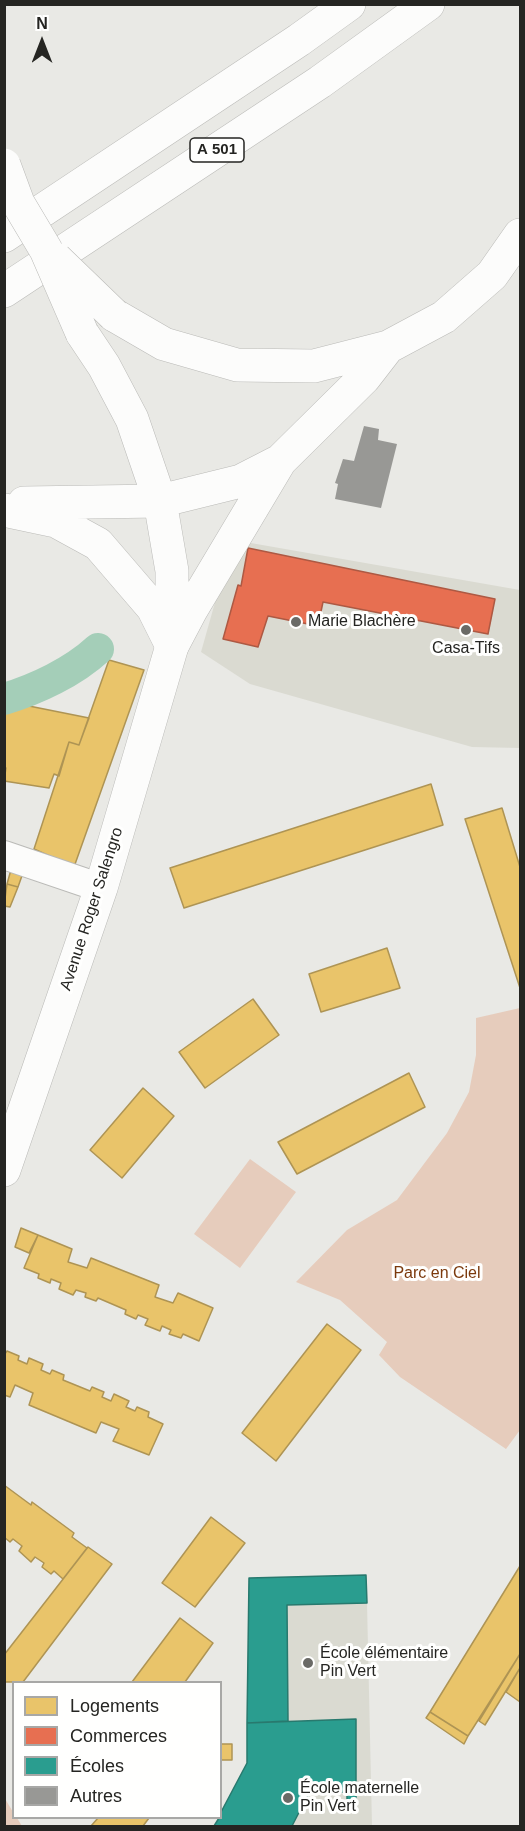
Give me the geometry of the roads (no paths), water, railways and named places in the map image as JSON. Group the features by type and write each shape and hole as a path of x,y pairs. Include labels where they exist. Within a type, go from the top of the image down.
{"main road":[{"name":"A 501","path":"4,236 289,47 349,4"},
{"name":"A 501","path":"4,291 320,82 428,4"},
{"path":"4,165 18,203 46,250 82,333 104,366 132,419 160,501 172,571 172,646"},
{"path":"46,250 114,315 164,344 237,365 314,366 388,347 444,317 492,275 520,235"},
{"path":"172,646 280,461 364,378 388,347"},
{"path":"4,504 160,501 241,481 280,461"},
{"path":"4,510 56,521 98,544 153,608 172,646"},
{"name":"Avenue Roger Salengro","path":"4,1170 101,888 172,646"}],"street":[{"path":"4,855 101,888"}],"waterway":[{"path":"4,699 54,679 98,649"}],"place":[{"name":"Marie Blachère","path":"296,622"},
{"name":"Casa-Tifs","path":"466,630"},
{"name":"École élémentaire Pin Vert","path":"308,1663"},
{"name":"École maternelle Pin Vert","path":"288,1798"}],"park label":[{"name":"Parc en Ciel","path":"437,1274"}]}
